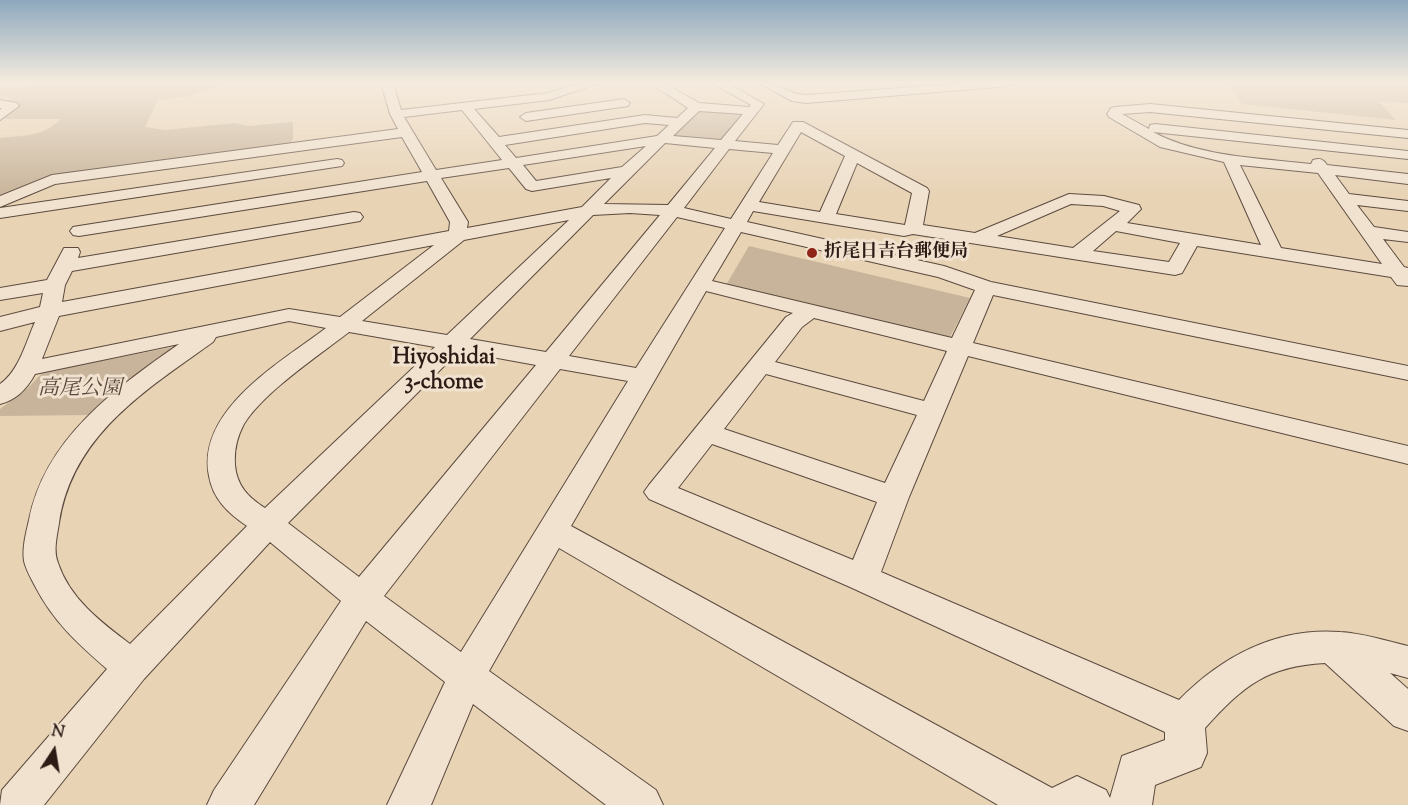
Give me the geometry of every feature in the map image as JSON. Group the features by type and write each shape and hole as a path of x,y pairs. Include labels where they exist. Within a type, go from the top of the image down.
{"street":[{"path":"400,121 459,222 457,236 241,408 224,435 220,465 226,488 238,504 268,524 361,600 467,675 641,805"},
{"path":"482,121 494,142 532,186 627,171"},
{"path":"494,142 635,121"},
{"path":"658,121 678,123"},
{"path":"17,805 131,667 268,524 681,121"},
{"path":"229,805 361,600 746,121"},
{"path":"1124,121 1165,144 1230,159 1408,179"},
{"path":"1277,121 1408,134"},
{"path":"1291,122 1304,144 1347,199 1368,232 1405,278"},
{"path":"409,805 467,675 643,376 798,125 921,191 913,229"},
{"path":"1134,126 1408,155"},
{"path":"0,202 52,180 406,132"},
{"path":"79,231 662,139 782,150"},
{"path":"332,142 336,163 347,188 365,252"},
{"path":"826,218 853,155"},
{"path":"1230,159 1274,254"},
{"path":"0,213 336,163"},
{"path":"975,239 1069,199 1104,201 1133,209 1076,255"},
{"path":"1347,199 1408,206"},
{"path":"0,396 18,382 26,369 50,311 55,285 91,200"},
{"path":"748,205 904,231 913,229 1175,269 1191,240"},
{"path":"0,324 50,311 620,207 672,211 944,272 986,287 1408,373"},
{"path":"65,266 354,217"},
{"path":"1112,225 1405,278"},
{"path":"1368,232 1408,237"},
{"path":"701,284 1408,455"},
{"path":"0,294 55,285"},
{"path":"862,578 894,497 986,287"},
{"path":"809,311 794,322 659,492 862,578 1185,722"},
{"path":"26,369 289,315 643,376"},
{"path":"131,667 69,612 63,602 40,562 43,517 58,470 106,411 142,381 215,330"},
{"path":"759,365 933,411"},
{"path":"707,432 894,497"},
{"path":"553,530 1039,805"},
{"path":"1332,646 1408,713"},
{"path":"1130,805 1137,771 1186,753 1185,722 1210,694 1233,674 1250,664 1274,654 1332,646 1408,662"},
{"path":"1064,805 1077,798 1091,805"}],"green space":[{"path":"59,121 148,121 145,127 165,130 235,123 248,126 293,122 293,139 289,144 48,178 0,197 0,138 40,132"},
{"path":"689,121 738,121 722,142 671,137"},
{"path":"749,246 970,298 950,337 726,285"},
{"name":"高尾公園","path":"179,346 91,415 0,416 0,409 29,387 43,372"}],"place":[{"name":"折尾日吉台郵便局","path":"812,253"}],"district":[{"name":"Hiyoshidai 3-chome","path":"444,372"}]}
